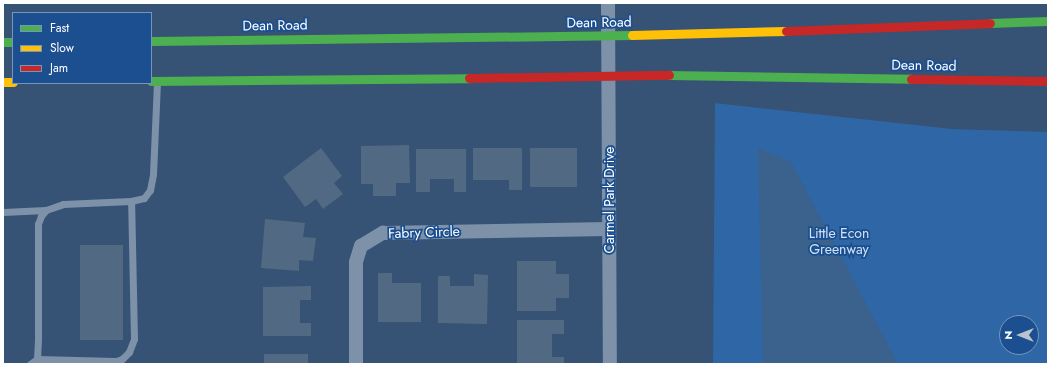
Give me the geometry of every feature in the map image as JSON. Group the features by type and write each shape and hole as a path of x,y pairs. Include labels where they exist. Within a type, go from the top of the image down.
{"main road":[{"name":"Dean Road","path":"152,41 722,34 1048,21"},
{"name":"Dean Road","path":"154,81 607,76 780,76 1048,81"}],"street":[{"name":"Carmel Park Drive","path":"608,3 607,76 610,364"},
{"name":"Fabry Circle","path":"356,364 356,262 361,246 383,233 609,229"}],"lane":[{"path":"3,212 46,210 63,204 131,201 144,198 150,190 154,81"},
{"path":"30,364 37,358 116,361 122,360 129,352 134,339 131,201"},
{"path":"37,358 38,224 46,210"}],"green space":[{"name":"Little Econ Greenway","path":"715,103 952,129 1048,132 1048,364 713,364"}],"shaded area":[{"path":"758,148 791,162 898,364 763,364"}],"building":[{"path":"409,145 410,183 396,183 396,196 373,196 373,184 361,184 361,146"},
{"path":"321,148 342,176 334,183 343,194 323,209 316,199 305,207 283,177"},
{"path":"473,148 522,148 522,190 509,190 509,180 473,180"},
{"path":"530,148 577,148 577,187 530,187"},
{"path":"416,149 466,149 466,192 454,192 454,179 430,179 430,192 416,192"},
{"path":"265,219 305,223 303,237 316,238 313,261 299,260 299,271 261,268"},
{"path":"80,245 123,245 123,340 80,340"},
{"path":"517,261 556,261 556,274 569,274 569,298 556,298 556,311 517,311"},
{"path":"378,273 392,273 392,283 421,283 421,322 378,322"},
{"path":"474,274 488,275 487,324 438,323 438,276 450,276 450,286 474,286"},
{"path":"311,286 311,300 300,300 300,323 311,323 311,336 263,336 263,287"},
{"path":"517,320 564,320 564,334 552,334 552,357 564,357 564,364 517,364"},
{"path":"264,354 308,354 308,364 264,364"}],"traffic: fast":[{"path":"990,23 1048,21"},
{"path":"152,41 632,35"},
{"path":"3,42 12,42"},
{"path":"669,75 911,79"},
{"path":"152,81 469,78"}],"traffic: slow":[{"path":"632,35 786,31"},
{"path":"3,82 12,82"}],"traffic: jam":[{"path":"786,31 990,23"},
{"path":"469,78 669,75"},
{"path":"911,79 1048,81"}]}
